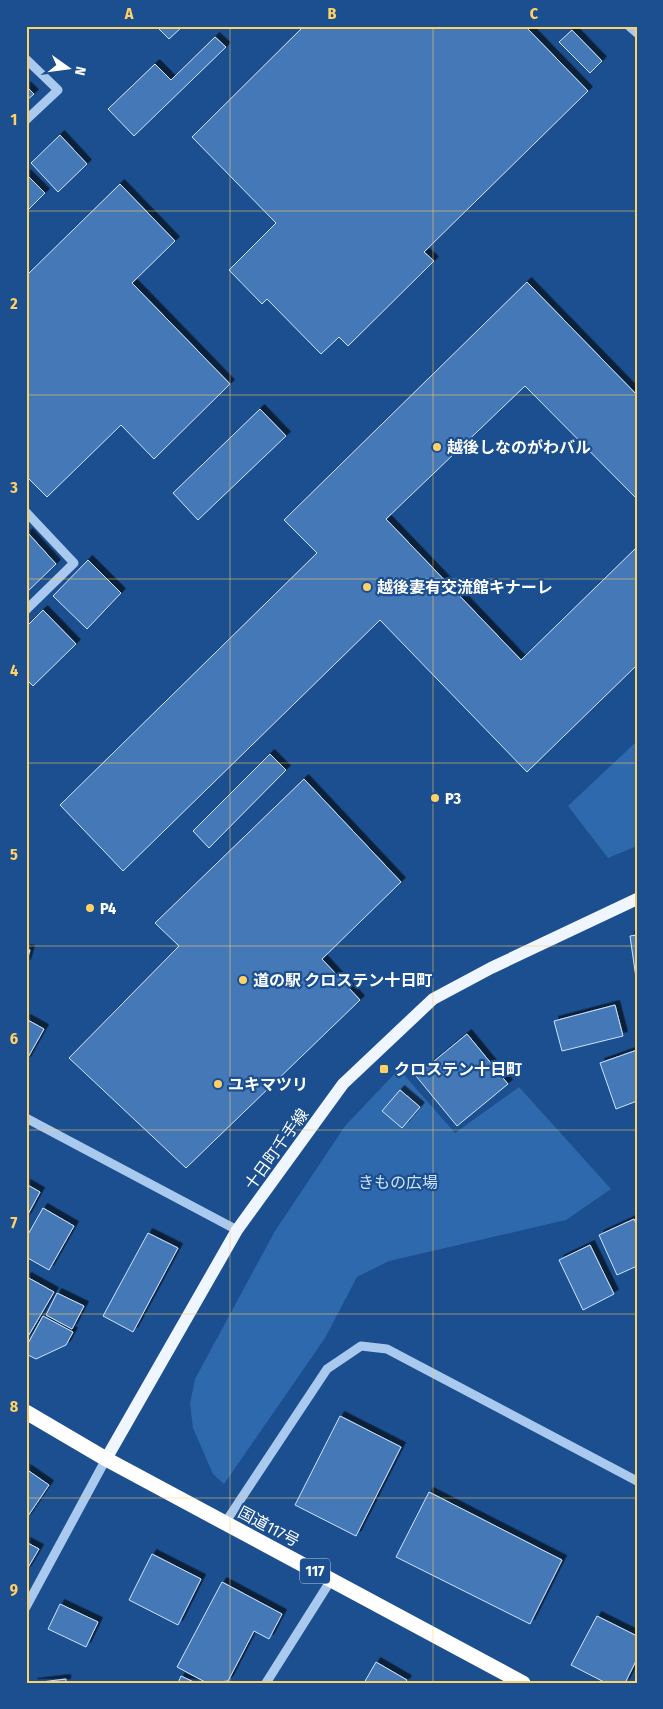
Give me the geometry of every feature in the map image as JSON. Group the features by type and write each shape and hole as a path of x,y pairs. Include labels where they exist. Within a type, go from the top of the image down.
{"highway":[{"name":"国道117号","path":"26,1412 106,1459 523,1683"}],"main road":[{"name":"十日町千手線","path":"106,1459 237,1230 343,1084 433,999 491,968 637,900"}],"street":[{"path":"628,26 637,33"},
{"path":"26,59 58,90 26,120"},
{"path":"26,512 74,563 26,610"},
{"path":"26,1118 237,1230"},
{"path":"226,1523 327,1369 361,1346 387,1349 637,1481"},
{"path":"26,1607 106,1459"},
{"path":"266,1683 331,1580"}],"green space":[{"path":"637,741 637,846 608,858 568,806"},
{"name":"きもの広場","path":"399,1069 455,1133 519,1087 611,1189 566,1220 389,1261 357,1277 325,1338 224,1484 213,1474 193,1428 190,1404 195,1379 275,1231 345,1126"}],"building":[{"path":"156,26 183,26 169,39"},
{"path":"304,26 525,26 588,91 424,252 434,261 348,346 339,337 321,354 267,299 262,304 229,270 276,223 192,137"},
{"path":"572,30 602,61 590,73 559,42"},
{"path":"215,37 226,47 134,136 108,109 155,64 171,80"},
{"path":"26,86 34,94 26,101"},
{"path":"60,135 87,164 58,192 31,163"},
{"path":"26,174 45,193 26,212"},
{"path":"120,184 175,241 132,283 230,384 154,459 121,425 47,497 26,476 26,276"},
{"name":"越後妻有交流館キナーレ","path":"527,282 637,395 637,499 525,386 386,519 521,660 637,547 637,665 527,772 380,620 123,871 60,805 317,553 284,520"},
{"path":"260,409 286,436 198,520 173,493"},
{"path":"28,533 56,564 26,593 26,535"},
{"path":"88,560 121,593 87,629 53,596"},
{"path":"43,610 76,644 33,686 26,679 26,627"},
{"path":"270,754 286,770 209,848 193,831"},
{"name":"道の駅 クロステン十日町","path":"304,779 401,882 322,959 360,1000 186,1168 69,1058 179,946 155,923"},
{"path":"637,935 637,985 630,936"},
{"path":"26,949 30,950 26,964"},
{"path":"615,1005 623,1036 562,1051 554,1021"},
{"path":"26,1019 44,1029 26,1061"},
{"path":"467,1034 508,1084 457,1126 416,1076"},
{"path":"637,1050 637,1101 616,1109 600,1063"},
{"path":"400,1090 420,1107 402,1128 382,1111"},
{"path":"26,1184 40,1192 26,1218"},
{"path":"43,1208 74,1226 49,1270 26,1257 26,1238"},
{"path":"634,1219 637,1225 637,1266 617,1275 599,1235"},
{"path":"148,1233 178,1248 133,1332 103,1316"},
{"path":"590,1245 614,1294 583,1310 559,1260"},
{"path":"26,1278 54,1292 26,1340"},
{"path":"57,1293 84,1306 72,1329 46,1315"},
{"path":"43,1316 73,1332 66,1345 36,1359 26,1354 26,1347"},
{"path":"340,1416 401,1447 356,1536 295,1505"},
{"path":"26,1469 49,1485 26,1519"},
{"path":"429,1492 562,1560 530,1624 396,1557"},
{"path":"26,1542 39,1549 26,1571"},
{"path":"152,1554 201,1579 178,1625 129,1600"},
{"path":"222,1582 282,1614 269,1639 254,1631 228,1681 207,1683 177,1667"},
{"path":"60,1604 98,1622 86,1647 48,1629"},
{"path":"597,1616 637,1636 637,1659 625,1683 606,1683 571,1665"},
{"path":"376,1662 407,1680 405,1683 364,1683"},
{"path":"181,1676 196,1683 178,1683"},
{"path":"66,1679 66,1683 33,1683"}],"place":[{"name":"越後しなのがわバル","path":"437,447"},
{"name":"越後妻有交流館キナーレ","path":"367,587"},
{"name":"P3","path":"435,798"},
{"name":"P4","path":"90,908"},
{"name":"道の駅 クロステン十日町","path":"243,980"},
{"name":"クロステン十日町","path":"384,1069"},
{"name":"ユキマツリ","path":"218,1084"}]}
